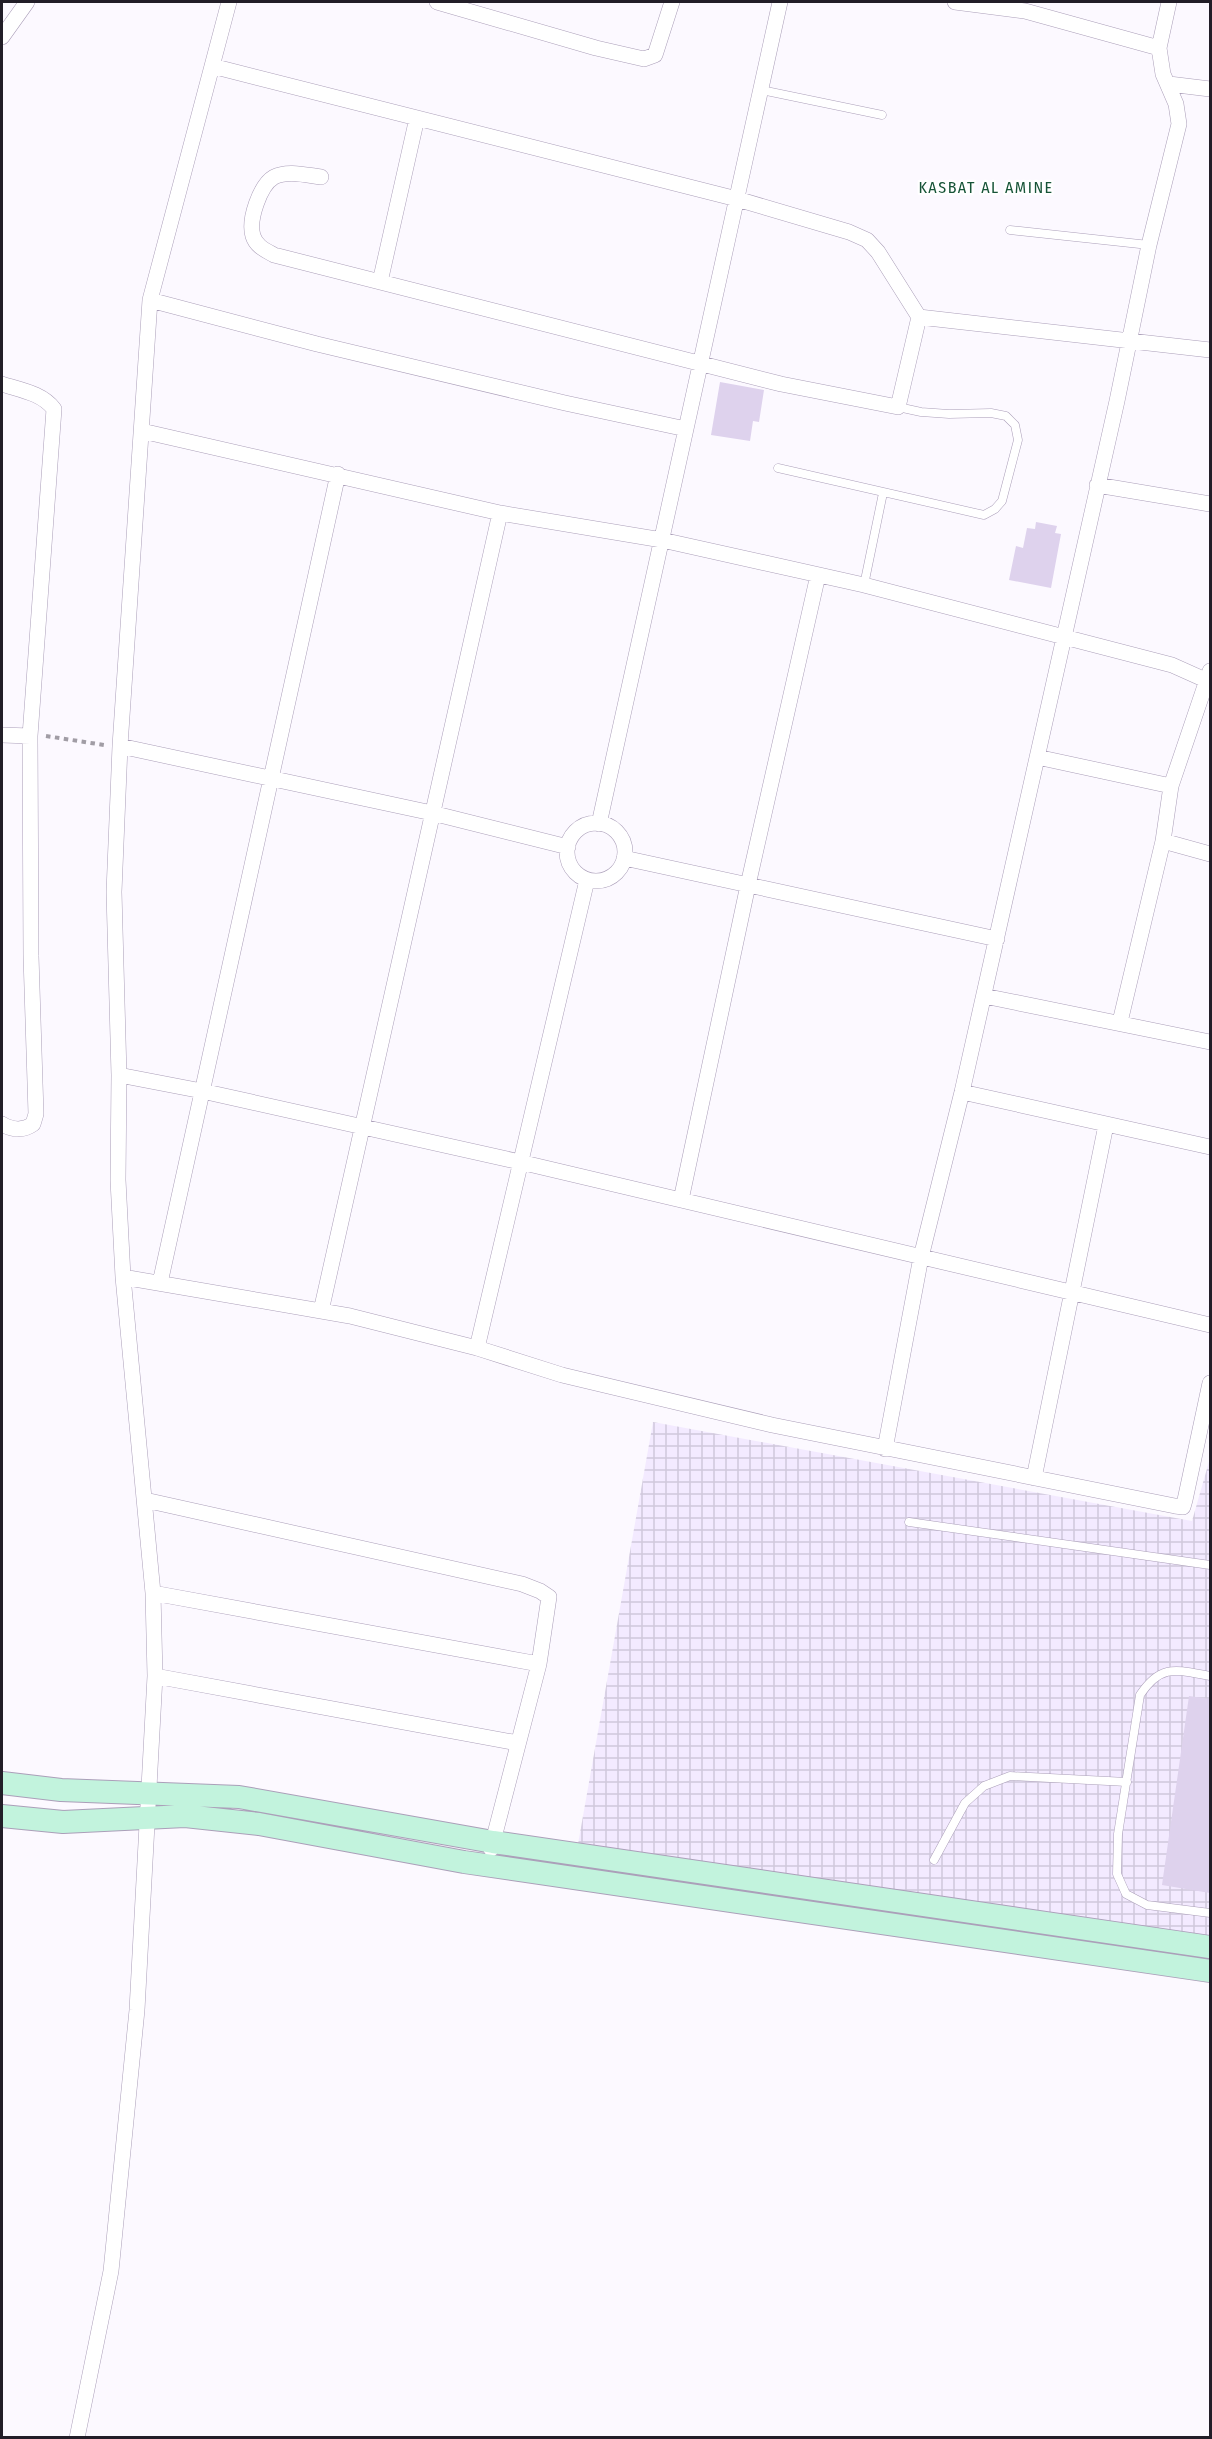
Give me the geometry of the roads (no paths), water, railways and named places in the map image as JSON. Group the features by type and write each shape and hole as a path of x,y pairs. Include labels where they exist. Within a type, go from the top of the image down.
{"street":[{"path":"2,37 27,2"},
{"path":"77,2438 111,2271 137,2010 155,1676 153,1593 123,1277 118,1180 119,1075 114,892 120,746 150,300 229,2"},
{"path":"437,2 596,48 644,59 655,55 672,2"},
{"path":"599,824 780,2"},
{"path":"955,2 1026,6 1159,48"},
{"path":"885,1449 921,1257 997,939 1149,245 1179,124 1176,104 1163,74 1159,48 1168,2"},
{"path":"212,66 737,200 849,232 867,240 878,252 919,316 898,407 781,384 274,255 259,246 253,237 252,224 261,191 266,183 284,173 321,177"},
{"path":"1168,84 1210,88"},
{"path":"380,282 417,118"},
{"path":"150,300 317,344 565,403 686,429"},
{"path":"919,316 1210,350"},
{"path":"2,384 46,399 54,409 37,736 31,956 36,1114 33,1125 25,1130 2,1124"},
{"path":"142,431 338,474 500,513 662,540 864,585 1172,665 1209,678 1171,786 1163,841 1120,1022"},
{"path":"160,1283 338,474"},
{"path":"1097,485 1210,504"},
{"path":"321,1311 500,513"},
{"path":"681,1200 748,885 818,575"},
{"path":"2,735 37,736"},
{"path":"120,746 432,813 568,847"},
{"path":"1037,757 1171,786"},
{"path":"599,824 616,832 624,849 624,858 620,867 606,879 587,880 573,871 567,855 568,847 575,832 582,827 599,824"},
{"path":"1163,841 1210,854"},
{"path":"624,858 997,939"},
{"path":"477,1348 587,880"},
{"path":"984,996 1210,1042"},
{"path":"119,1075 202,1091 520,1162 1210,1325"},
{"path":"962,1092 1210,1148"},
{"path":"1034,1479 1074,1293 1106,1125"},
{"path":"123,1277 350,1316 477,1348 562,1375 772,1425 1034,1479 1183,1506 1210,1383"},
{"path":"145,1500 522,1584 549,1597 539,1664 487,1866"},
{"path":"153,1593 539,1664"},
{"path":"155,1676 518,1743"},
{"path":"2,1783 61,1790 239,1797 493,1842 1210,1947"},
{"path":"2,1816 63,1822 203,1817 259,1824 487,1866 1210,1971"}],"lane":[{"path":"761,90 882,115"},
{"path":"1010,230 1149,245"},
{"path":"778,468 984,515 995,510 1002,501 1018,440 1015,425 1006,416 991,413 949,414 921,412 898,407"},
{"path":"864,585 883,493"},
{"path":"909,1522 1210,1565"},
{"path":"1210,1676 1172,1669 1148,1682 1140,1695 1118,1834 1117,1874 1126,1894 1147,1905 1210,1913"},
{"path":"934,1860 965,1803 984,1786 1010,1776 1126,1782"}],"district":[{"name":"KASBAT AL AMINE","path":"986,187"}]}
